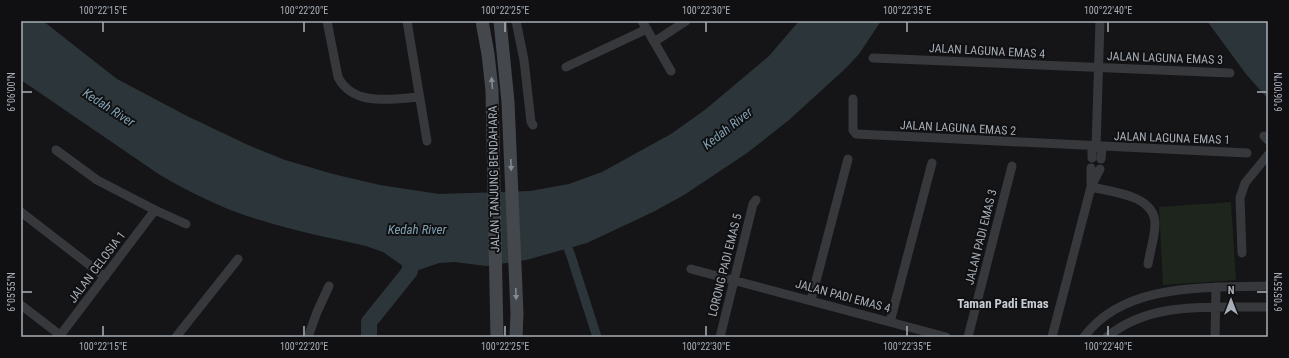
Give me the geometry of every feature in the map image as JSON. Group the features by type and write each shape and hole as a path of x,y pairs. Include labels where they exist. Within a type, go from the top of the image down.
{"main road":[{"name":"JALAN TANJUNG BENDAHARA","path":"482,21 491,77 494,150 497,337"},
{"name":"JALAN TANJUNG BENDAHARA","path":"500,21 506,73 509,126 517,312 516,337"}],"street":[{"path":"327,21 338,78 349,92 375,99 419,96"},
{"path":"407,21 427,141"},
{"path":"516,21 524,60 531,122 533,125"},
{"path":"642,21 671,71"},
{"path":"654,42 686,21"},
{"path":"1096,158 1100,21"},
{"path":"566,67 647,30"},
{"name":"JALAN LAGUNA EMAS 4","path":"873,58 1099,68"},
{"name":"JALAN LAGUNA EMAS 3","path":"1099,68 1230,73"},
{"name":"JALAN LAGUNA EMAS 2","path":"854,99 853,130 856,134 1096,147"},
{"name":"JALAN LAGUNA EMAS 1","path":"1096,147 1247,153"},
{"path":"56,150 97,180 186,224"},
{"path":"1242,253 1241,190 1268,155"},
{"path":"811,300 848,159"},
{"path":"890,322 932,163"},
{"name":"JALAN PADI EMAS 3","path":"968,337 1012,166"},
{"path":"1052,337 1095,168"},
{"path":"1091,187 1131,197 1144,203 1153,211 1155,230 1148,264"},
{"name":"LORONG PADI EMAS 5","path":"720,337 753,204 756,200"},
{"name":"JALAN CELOSIA 1","path":"59,336 155,210"},
{"path":"21,212 105,277"},
{"path":"176,337 238,259"},
{"name":"JALAN PADI EMAS 4","path":"691,269 734,279 946,337"},
{"path":"308,337 329,286"},
{"path":"1084,337 1114,310 1143,297 1167,292 1216,287 1268,286"},
{"path":"1215,337 1216,287"},
{"path":"21,305 59,336"},
{"path":"1107,337 1117,328 1132,320 1164,310 1268,307"}],"shaded area":[{"path":"1231,202 1236,280 1163,285 1159,207"}],"water":[{"name":"Kedah River","path":"21,21 43,21 117,79 187,116 248,145 285,160 333,174 380,185 439,194 530,191 569,184 602,172 671,134 706,109 769,56 799,21 881,21 859,54 846,68 789,120 747,153 684,195 655,211 587,243 526,260 486,266 455,262 439,263 416,271 410,271 383,252 366,246 300,231 247,216 208,200 160,175 21,80"},
{"path":"1207,21 1268,21 1268,99 1246,74"}],"waterway":[{"path":"564,238 597,337"},
{"path":"369,337 369,322 410,271 410,249"}],"district":[{"name":"Taman Padi Emas","path":"1003,303"}]}
